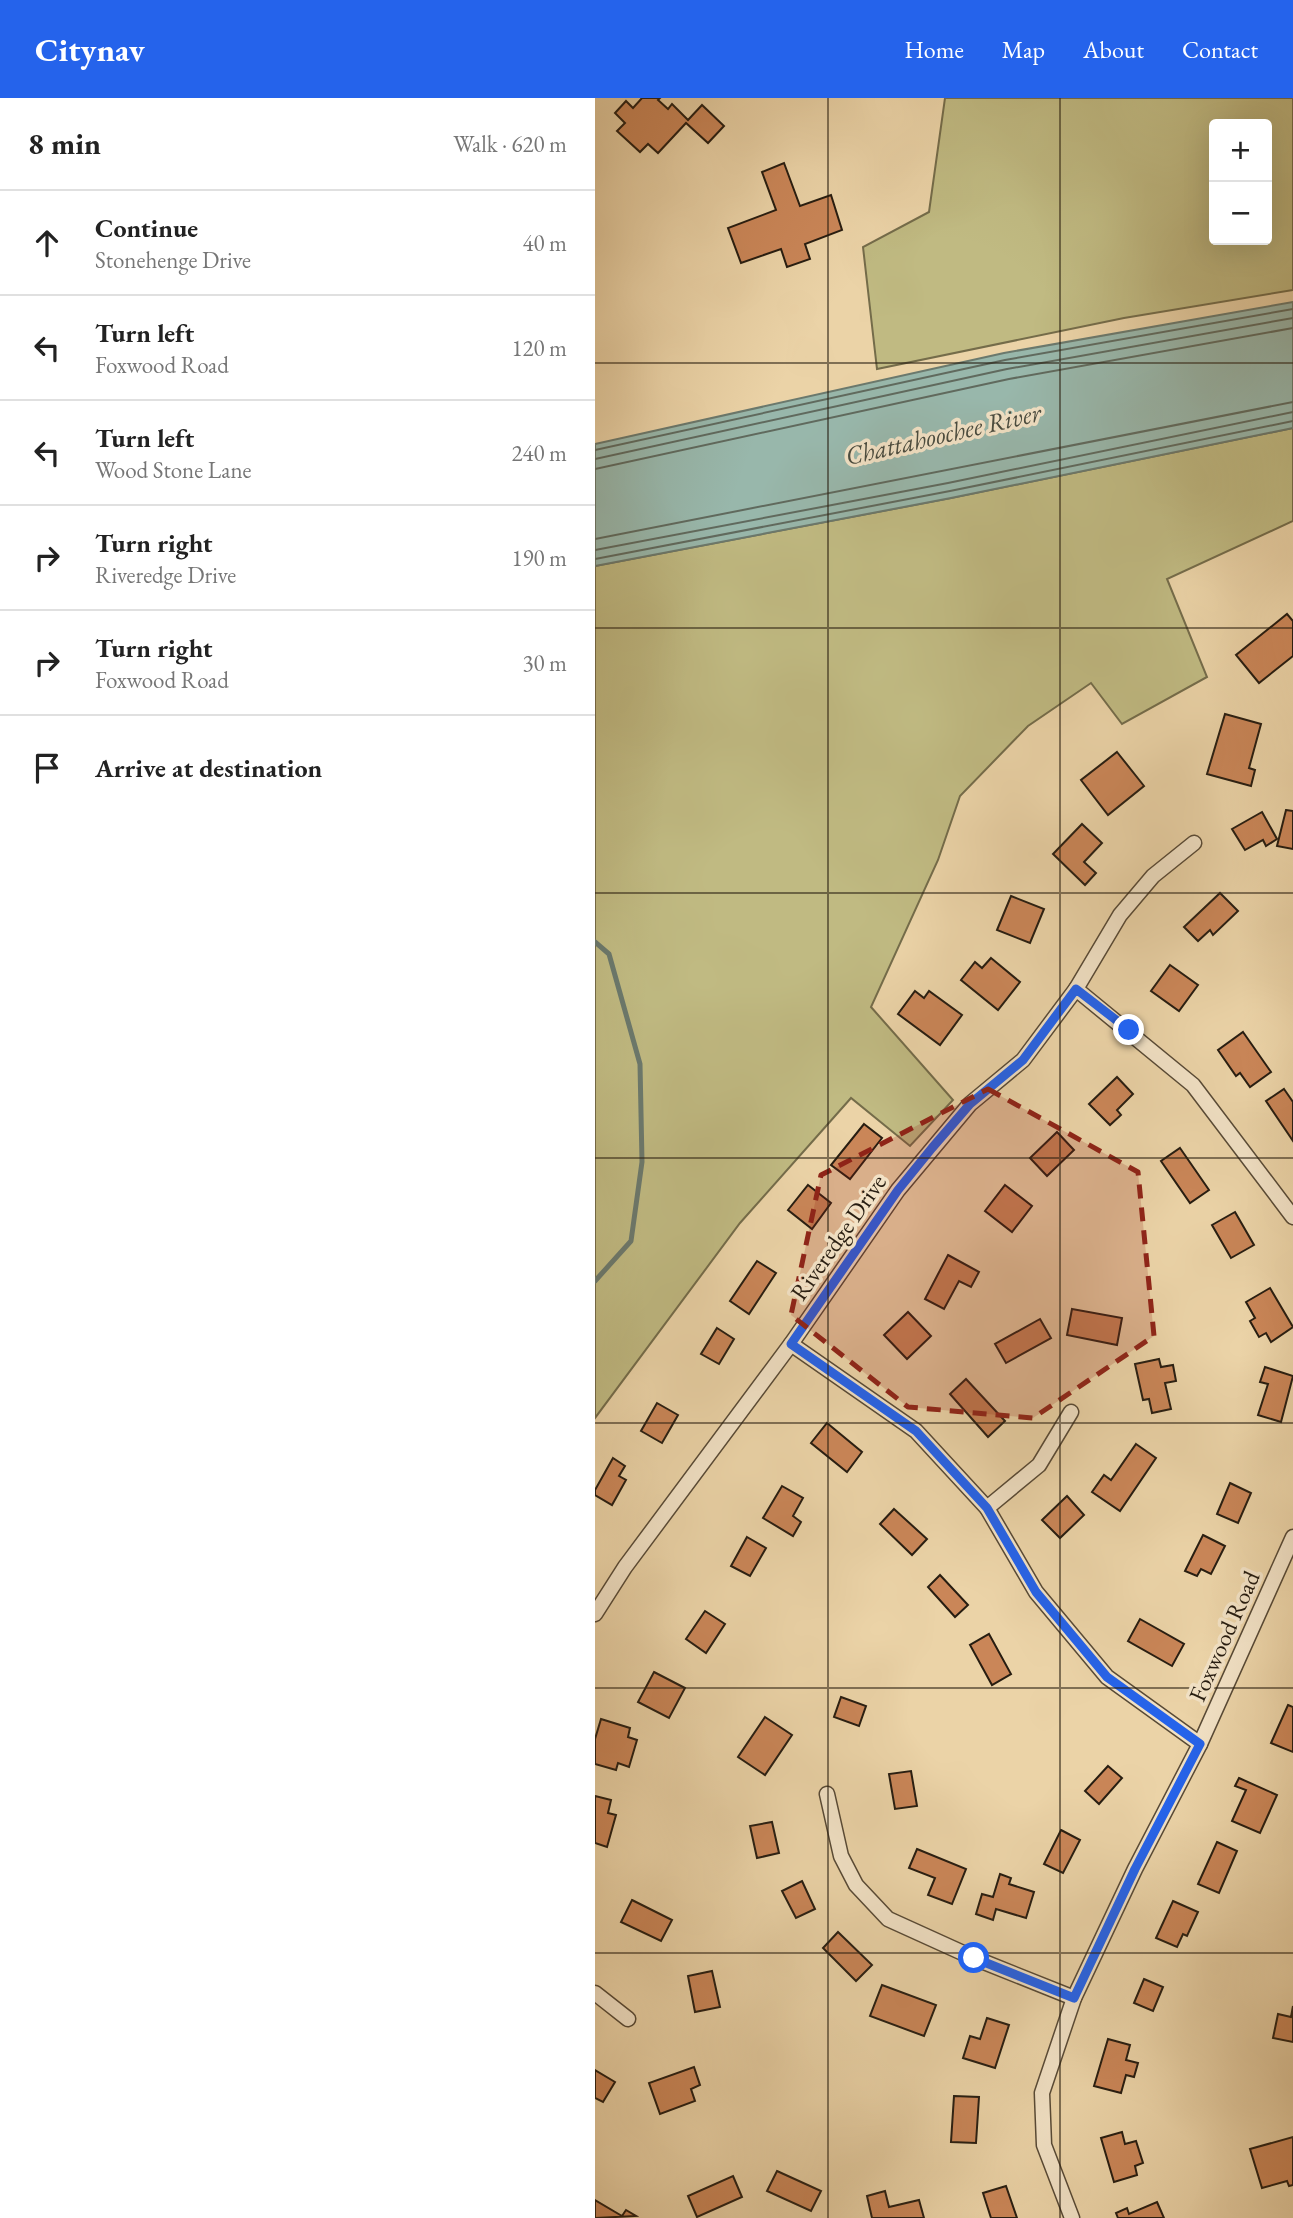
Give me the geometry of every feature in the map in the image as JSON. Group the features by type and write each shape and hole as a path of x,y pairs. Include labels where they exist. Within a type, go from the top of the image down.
{"street":[{"name":"Riveredge Drive","path":"595,1614 625,1567 791,1344 898,1190 970,1104 1023,1060 1076,989 1120,915 1153,876 1194,844"},
{"path":"1076,989 1193,1085 1293,1217"},
{"path":"791,1344 916,1431 987,1508 1036,1592 1107,1677 1200,1744"},
{"path":"987,1508 1039,1465 1071,1412"},
{"name":"Foxwood Road","path":"1072,2218 1044,2145 1042,2093 1074,1998 1135,1869 1200,1744 1293,1537"},
{"path":"827,1794 841,1856 856,1885 888,1919 974,1958 1074,1998"},
{"path":"595,1993 628,2019"}],"highlighted area":[{"path":"988,1089 1138,1172 1154,1336 1033,1418 908,1407 791,1315 821,1175"}],"shaded area":[{"path":"945,98 1293,98 1293,290 1124,318 877,369 863,247 929,212"},
{"path":"1293,428 1293,521 1167,579 1207,677 1122,724 1091,683 1028,726 960,796 938,860 871,1007 953,1100 910,1146 851,1098 740,1223 595,1418 595,566 951,498"}],"water":[{"name":"Chattahoochee River","path":"1293,302 1293,428 951,498 595,566 595,444 1004,353"}],"building":[{"path":"642,98 660,98 658,100 668,109 672,104 688,120 702,105 724,126 708,143 686,123 658,153 648,144 640,152 617,131 625,123 615,113 626,101 633,108"},
{"path":"784,163 800,206 831,195 842,230 805,244 810,259 787,267 781,249 741,263 728,228 776,210 762,172"},
{"path":"1287,614 1293,621 1293,656 1259,683 1236,655"},
{"path":"1225,714 1261,724 1249,768 1255,770 1251,786 1207,774"},
{"path":"1117,752 1144,786 1108,815 1081,780"},
{"path":"1286,810 1293,811 1293,849 1277,846"},
{"path":"1262,812 1277,839 1266,846 1263,840 1245,850 1232,829"},
{"path":"1082,824 1102,843 1084,862 1096,873 1085,885 1053,854"},
{"path":"1220,893 1238,911 1213,935 1210,930 1198,941 1184,927"},
{"path":"1011,896 1044,909 1030,943 997,930"},
{"path":"991,958 1020,982 998,1010 961,980 975,962 982,968"},
{"path":"1170,965 1198,985 1179,1011 1151,991"},
{"path":"915,991 924,998 929,991 962,1015 940,1045 898,1014"},
{"path":"1243,1032 1271,1072 1250,1087 1240,1073 1236,1076 1218,1050"},
{"path":"1117,1077 1133,1094 1117,1110 1121,1115 1110,1125 1089,1104"},
{"path":"1284,1089 1293,1102 1293,1141 1266,1101"},
{"path":"864,1124 882,1138 850,1179 831,1165"},
{"path":"1057,1132 1074,1150 1047,1176 1030,1158"},
{"path":"1180,1148 1209,1190 1190,1203 1161,1161"},
{"path":"808,1185 831,1203 812,1229 788,1210"},
{"path":"1005,1185 1032,1206 1012,1232 985,1211"},
{"path":"1235,1212 1254,1245 1231,1258 1212,1225"},
{"path":"948,1255 979,1272 971,1287 959,1281 944,1309 925,1299"},
{"path":"757,1261 776,1273 749,1314 730,1301"},
{"path":"1270,1288 1293,1327 1271,1342 1266,1333 1259,1337 1250,1321 1255,1318 1246,1302"},
{"path":"1072,1309 1122,1318 1117,1345 1067,1335"},
{"path":"908,1312 931,1336 907,1359 884,1335"},
{"path":"1040,1319 1051,1338 1006,1363 995,1344"},
{"path":"717,1328 734,1339 719,1364 701,1354"},
{"path":"1159,1359 1161,1367 1173,1365 1176,1381 1165,1383 1171,1409 1152,1413 1149,1399 1143,1400 1135,1364"},
{"path":"1265,1367 1293,1376 1281,1422 1258,1415 1268,1384 1260,1382"},
{"path":"966,1379 1005,1421 988,1437 950,1394"},
{"path":"657,1403 678,1415 662,1443 641,1431"},
{"path":"827,1423 862,1452 847,1472 811,1443"},
{"path":"1136,1444 1156,1458 1120,1511 1092,1492 1104,1475 1111,1480"},
{"path":"613,1458 625,1466 619,1476 626,1480 612,1505 595,1495 595,1490"},
{"path":"1230,1483 1251,1493 1238,1523 1217,1514"},
{"path":"782,1486 803,1498 793,1516 801,1522 793,1536 763,1518"},
{"path":"1067,1496 1084,1515 1060,1538 1042,1520"},
{"path":"894,1509 927,1539 912,1555 880,1524"},
{"path":"1203,1535 1225,1546 1211,1574 1201,1569 1197,1576 1185,1571"},
{"path":"747,1537 766,1548 750,1576 731,1566"},
{"path":"940,1575 968,1605 955,1617 928,1587"},
{"path":"705,1611 725,1624 706,1653 686,1639"},
{"path":"1140,1619 1184,1644 1172,1666 1128,1641"},
{"path":"989,1634 1011,1674 992,1685 970,1645"},
{"path":"654,1672 685,1688 669,1718 638,1702"},
{"path":"841,1697 866,1706 859,1726 834,1717"},
{"path":"1288,1705 1293,1707 1293,1752 1271,1743"},
{"path":"765,1717 792,1735 765,1775 738,1757"},
{"path":"601,1719 630,1728 628,1737 637,1740 629,1767 618,1763 616,1770 595,1764 595,1739"},
{"path":"1108,1766 1122,1778 1099,1804 1085,1791"},
{"path":"911,1771 917,1806 895,1809 889,1774"},
{"path":"1239,1778 1277,1795 1260,1833 1232,1821 1246,1790 1235,1786"},
{"path":"595,1796 611,1800 608,1813 616,1815 607,1847 595,1843"},
{"path":"772,1822 779,1853 757,1858 750,1826"},
{"path":"1061,1830 1080,1840 1063,1873 1044,1864"},
{"path":"1217,1842 1237,1851 1219,1893 1198,1884"},
{"path":"917,1849 966,1869 952,1904 928,1895 935,1878 909,1868"},
{"path":"1000,1874 1011,1878 1009,1884 1034,1892 1026,1918 996,1909 993,1920 976,1914 982,1894 993,1897"},
{"path":"802,1881 815,1909 796,1918 782,1891"},
{"path":"632,1900 672,1920 661,1941 621,1922"},
{"path":"1173,1901 1198,1912 1187,1936 1183,1934 1177,1947 1156,1938"},
{"path":"838,1932 872,1965 856,1981 823,1948"},
{"path":"712,1971 720,2007 695,2012 688,1976"},
{"path":"1144,1979 1163,1987 1153,2011 1134,2003"},
{"path":"882,1985 936,2005 924,2036 870,2016"},
{"path":"1293,2006 1293,2042 1273,2038 1278,2014 1291,2017"},
{"path":"987,2018 1009,2025 995,2068 963,2058 970,2036 980,2039"},
{"path":"1108,2039 1130,2045 1126,2060 1138,2063 1134,2077 1126,2075 1121,2093 1094,2086"},
{"path":"694,2067 700,2085 691,2089 695,2101 660,2114 649,2083"},
{"path":"595,2070 615,2082 603,2102 595,2098"},
{"path":"954,2096 979,2097 976,2143 951,2142"},
{"path":"1122,2132 1125,2144 1136,2141 1143,2163 1135,2166 1137,2175 1114,2182 1101,2138"},
{"path":"1293,2137 1293,2185 1289,2186 1287,2181 1262,2188 1250,2149"},
{"path":"777,2171 821,2191 811,2211 767,2191"},
{"path":"733,2176 742,2197 697,2217 688,2196"},
{"path":"1006,2186 1017,2218 991,2218 983,2193"},
{"path":"885,2191 889,2207 919,2200 924,2218 872,2218 867,2196"},
{"path":"595,2200 622,2216 626,2210 636,2216 595,2218"},
{"path":"1157,2202 1164,2218 1118,2218 1116,2213 1127,2208 1129,2214"}],"waterway":[{"path":"595,942 609,954 640,1064 642,1162 631,1241 595,1281"}],"route":[{"path":"974,1958 1074,1998 1135,1869 1200,1744 1107,1677 1036,1592 987,1508 916,1431 791,1344 898,1190 970,1104 1023,1060 1076,989 1129,1030"}]}
